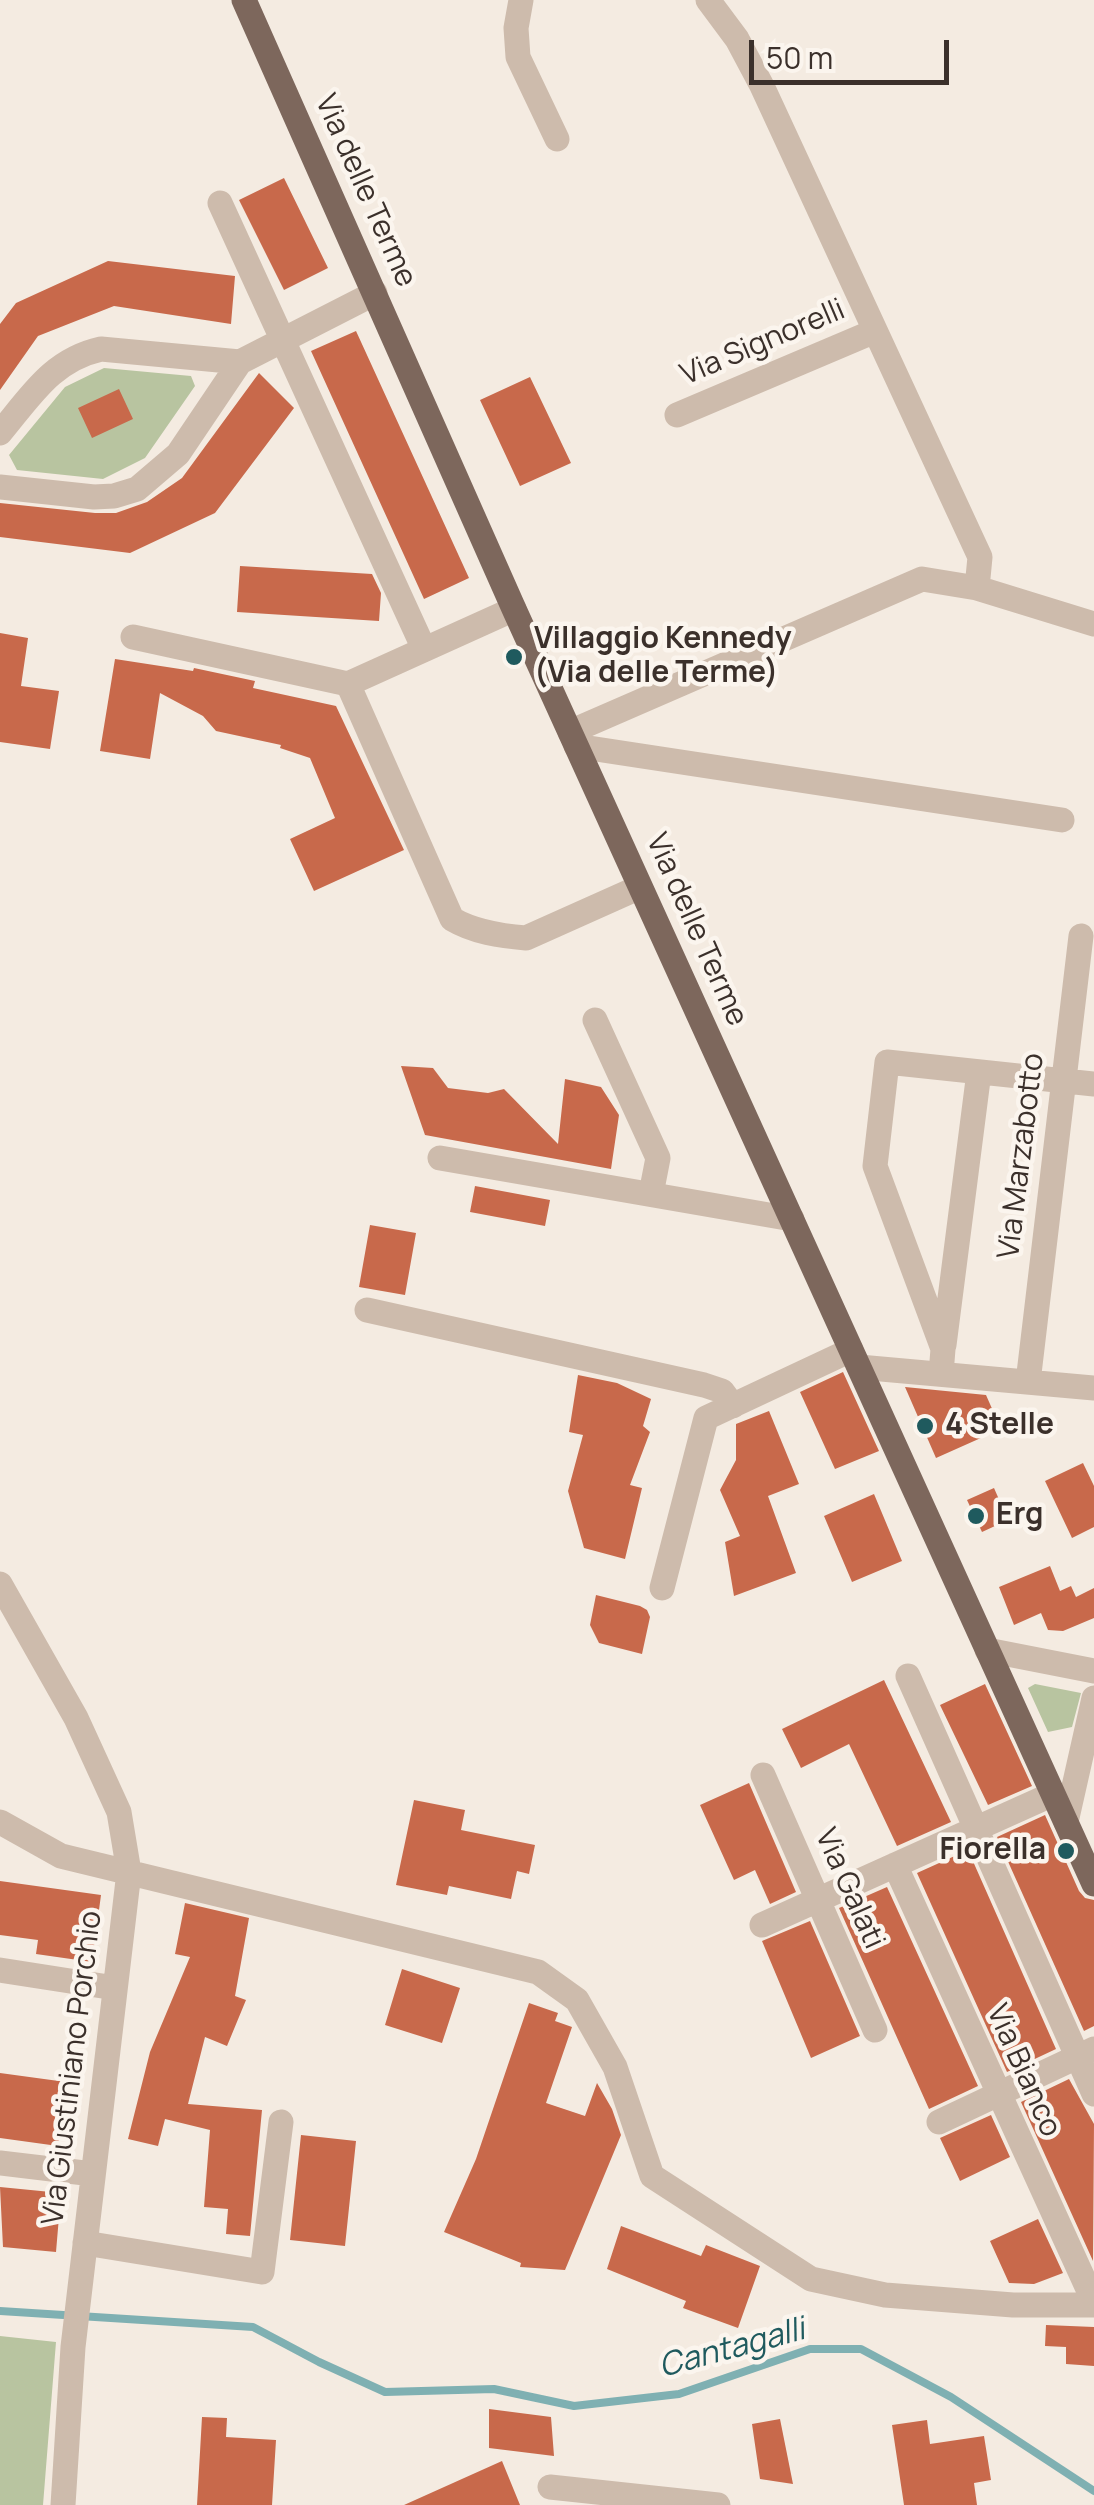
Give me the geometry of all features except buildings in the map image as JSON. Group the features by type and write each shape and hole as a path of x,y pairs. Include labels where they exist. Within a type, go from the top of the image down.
{"main road":[{"name":"Via delle Terme","path":"244,0 640,887 1053,1794 1086,1851 1094,1884"}],"street":[{"path":"521,0 516,28 518,56 557,139"},
{"path":"708,0 737,39 762,86 980,557 978,588"},
{"path":"220,203 424,649"},
{"path":"0,486 94,497 137,489 178,454 240,362 375,293"},
{"name":"Via Signorelli","path":"677,415 875,331"},
{"path":"0,433 60,364 81,354 101,349 240,362"},
{"path":"573,739 922,579 978,588 1094,624"},
{"path":"134,637 348,684 514,609"},
{"path":"348,684 452,918 465,927 526,938 640,887"},
{"path":"573,739 1062,820"},
{"name":"Via Marzabotto","path":"1028,1382 1081,936"},
{"path":"595,1020 658,1158 652,1194"},
{"path":"942,1362 875,1166 887,1062 1094,1084"},
{"path":"942,1362 979,1072"},
{"path":"440,1158 792,1219"},
{"path":"367,1310 704,1385 722,1391 732,1406"},
{"path":"662,1588 706,1418 855,1359 942,1362 1028,1382 1094,1388"},
{"name":"Via Giustiniano Porchio","path":"0,1584 76,1718 119,1812 129,1872 73,2348 64,2505"},
{"path":"988,1650 1094,1670"},
{"path":"908,1676 976,1829 1086,2053 1094,2094"},
{"path":"1066,1822 1094,1698"},
{"name":"Via Galati","path":"764,1775 875,2030"},
{"path":"762,1925 1053,1794"},
{"path":"0,1822 61,1856 538,1972 577,2000 615,2067 652,2176 811,2279 885,2296 1013,2305 1094,2304"},
{"name":"Via Bianco","path":"895,1865 1094,2304"},
{"path":"0,1970 115,1988"},
{"path":"939,2122 1086,2053"},
{"path":"85,2243 262,2272 280,2122"},
{"path":"0,2163 93,2174"},
{"path":"550,2487 620,2500 713,2505"}],"green space":[{"path":"104,368 191,376 195,386 145,458 103,479 17,470 9,455 65,387"},
{"path":"1035,1684 1081,1693 1072,1727 1048,1732 1028,1688"},
{"path":"0,2336 56,2342 43,2505 0,2505"}],"waterway":[{"name":"Cantagalli","path":"0,2311 253,2327 385,2392 494,2389 574,2406 679,2394 810,2349 861,2349 951,2397 1094,2491"}],"place":[{"name":"Villaggio Kennedy (Via delle Terme)","path":"514,657"},
{"name":"4 Stelle","path":"925,1426"},
{"name":"Erg","path":"976,1516"},
{"name":"Fiorella","path":"1066,1851"}]}
